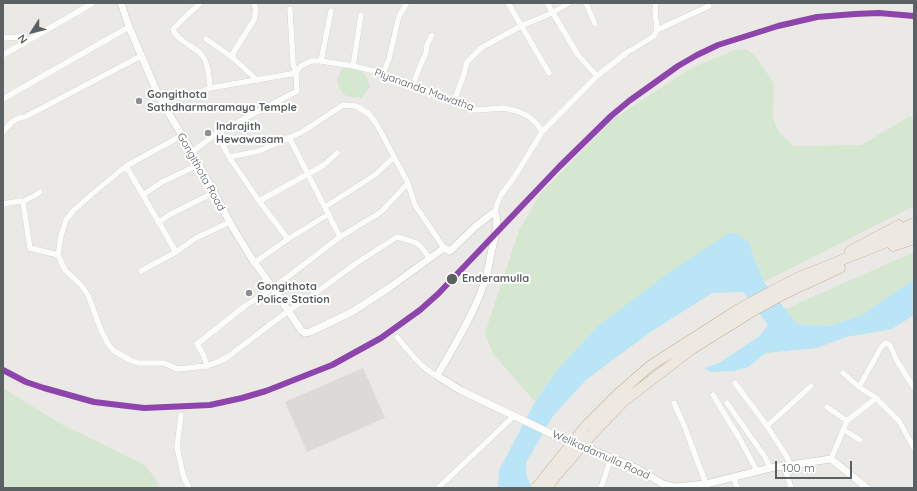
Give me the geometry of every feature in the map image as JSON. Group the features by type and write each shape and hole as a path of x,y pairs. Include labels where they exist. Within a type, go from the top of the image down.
{"highway":[{"path":"819,268 914,218"},
{"path":"845,254 914,223"},
{"path":"547,488 596,430 624,402 692,349 748,314 797,278 914,227"},
{"path":"797,278 914,231"},
{"path":"536,488 585,427 619,393 650,366 739,309 867,256 914,239"}],"street":[{"path":"3,55 93,3"},
{"name":"Gongithota Road","path":"121,3 129,27 160,99 192,152 213,193 254,263 301,330 305,333 310,332 352,312 390,287 429,258"},
{"path":"200,3 173,29 173,31 202,55 207,64 210,88"},
{"path":"233,58 233,53 254,20 256,10 254,3"},
{"path":"383,73 389,59 399,16 407,3"},
{"path":"508,3 549,72"},
{"path":"547,3 578,55 597,76"},
{"path":"454,101 467,62 481,48 521,26 552,13 569,3"},
{"path":"586,3 595,24"},
{"path":"656,3 655,10 658,30"},
{"path":"438,377 438,374 463,330 486,278 496,229 497,217 495,212 497,204 501,195 515,176 542,132 597,76 626,53 654,36 658,30 709,6"},
{"path":"192,152 217,133 296,91 296,73 293,63 290,9"},
{"path":"321,61 331,11"},
{"path":"353,66 361,15"},
{"path":"3,99 129,27"},
{"path":"413,86 432,35"},
{"path":"3,38 20,37 28,40"},
{"path":"206,39 233,58 257,80"},
{"path":"3,132 14,120 25,117 141,56"},
{"name":"Piyananda Mawatha","path":"160,99 195,94 210,88 296,73 301,66 311,61 321,61 383,73 454,101 464,107 476,110 504,108 517,111 528,116 537,124 542,132"},
{"path":"229,157 258,151 289,138 302,132 343,105 356,106 368,114 376,123 408,184 415,205 444,248 450,251 476,226 495,212"},
{"path":"217,133 229,157 259,202 288,239"},
{"path":"182,136 126,166 73,211 66,220 61,236 58,255 65,270 82,285 88,295 108,344 114,351 130,360 138,362 164,363 177,369 207,366 229,356 288,311 358,262 397,237 416,242 429,258 444,248"},
{"path":"289,138 340,237"},
{"path":"259,202 324,165 337,153"},
{"path":"325,207 375,175 394,157"},
{"path":"143,195 162,182 198,165"},
{"path":"126,166 176,252"},
{"path":"207,366 204,356 196,344 245,306 273,288 340,237 381,212 408,184"},
{"path":"3,204 20,201 23,202 40,192"},
{"path":"159,222 169,215 213,193"},
{"path":"23,202 30,248 58,255"},
{"path":"254,263 288,239 329,214"},
{"path":"141,271 176,252 196,238 230,222"},
{"name":"Welikadamulla Road","path":"398,338 418,362 431,374 460,390 552,434 636,468 663,484 675,487 710,485 770,468 831,460"},
{"path":"859,387 882,346 886,343 890,346 897,361 914,388"},
{"path":"843,373 859,387 876,398 898,421 914,448"},
{"path":"735,383 767,426 787,457 791,488"},
{"path":"767,426 811,386"},
{"path":"712,395 741,441 757,471"},
{"path":"867,488 831,460 848,421 876,398"},
{"path":"674,403 710,485"},
{"path":"726,403 765,457 770,468"},
{"path":"827,406 848,421"},
{"path":"181,416 176,447 183,474 189,488"},
{"path":"438,488 514,416"},
{"path":"844,430 860,440"},
{"path":"601,488 611,458"},
{"path":"734,477 737,488"}],"shaded area":[{"path":"363,368 385,418 307,452 285,402"}],"green space":[{"path":"746,49 755,56 774,83 773,117 778,131 794,146 861,145 910,116 914,119 914,206 764,282 748,241 598,326 558,369 535,402 493,354 485,333 519,230 540,194 613,119 693,67 735,50"},
{"path":"345,67 360,71 366,75 370,86 361,99 360,97 347,96 340,90 338,78 341,70"},
{"path":"914,252 914,279 862,315 830,326 797,324 785,309"},
{"path":"3,388 61,424 145,465 158,482 158,488 3,488"}],"water":[{"path":"735,233 748,241 764,282 797,324 830,326 862,315 914,279 914,315 892,329 846,337 817,348 766,353 748,367 734,371 711,372 704,368 719,363 758,337 768,325 743,292 712,293 649,333 586,380 553,416 526,463 527,478 533,488 499,488 499,470 535,402 558,369 598,326 675,268 728,234"}],"transit line":[{"path":"3,370 26,382 94,402 144,408 210,405 266,391 332,365 381,338 420,310 438,294 559,167 611,116 629,101 678,66 697,55 718,45 778,26 817,17 879,13 914,16"}],"place":[{"name":"Gongithota Sathdharmaramaya Temple","path":"139,101"},
{"name":"Indrajith Hewawasam","path":"208,133"},
{"name":"Enderamulla","path":"452,279"},
{"name":"Gongithota Police Station","path":"249,293"}]}
